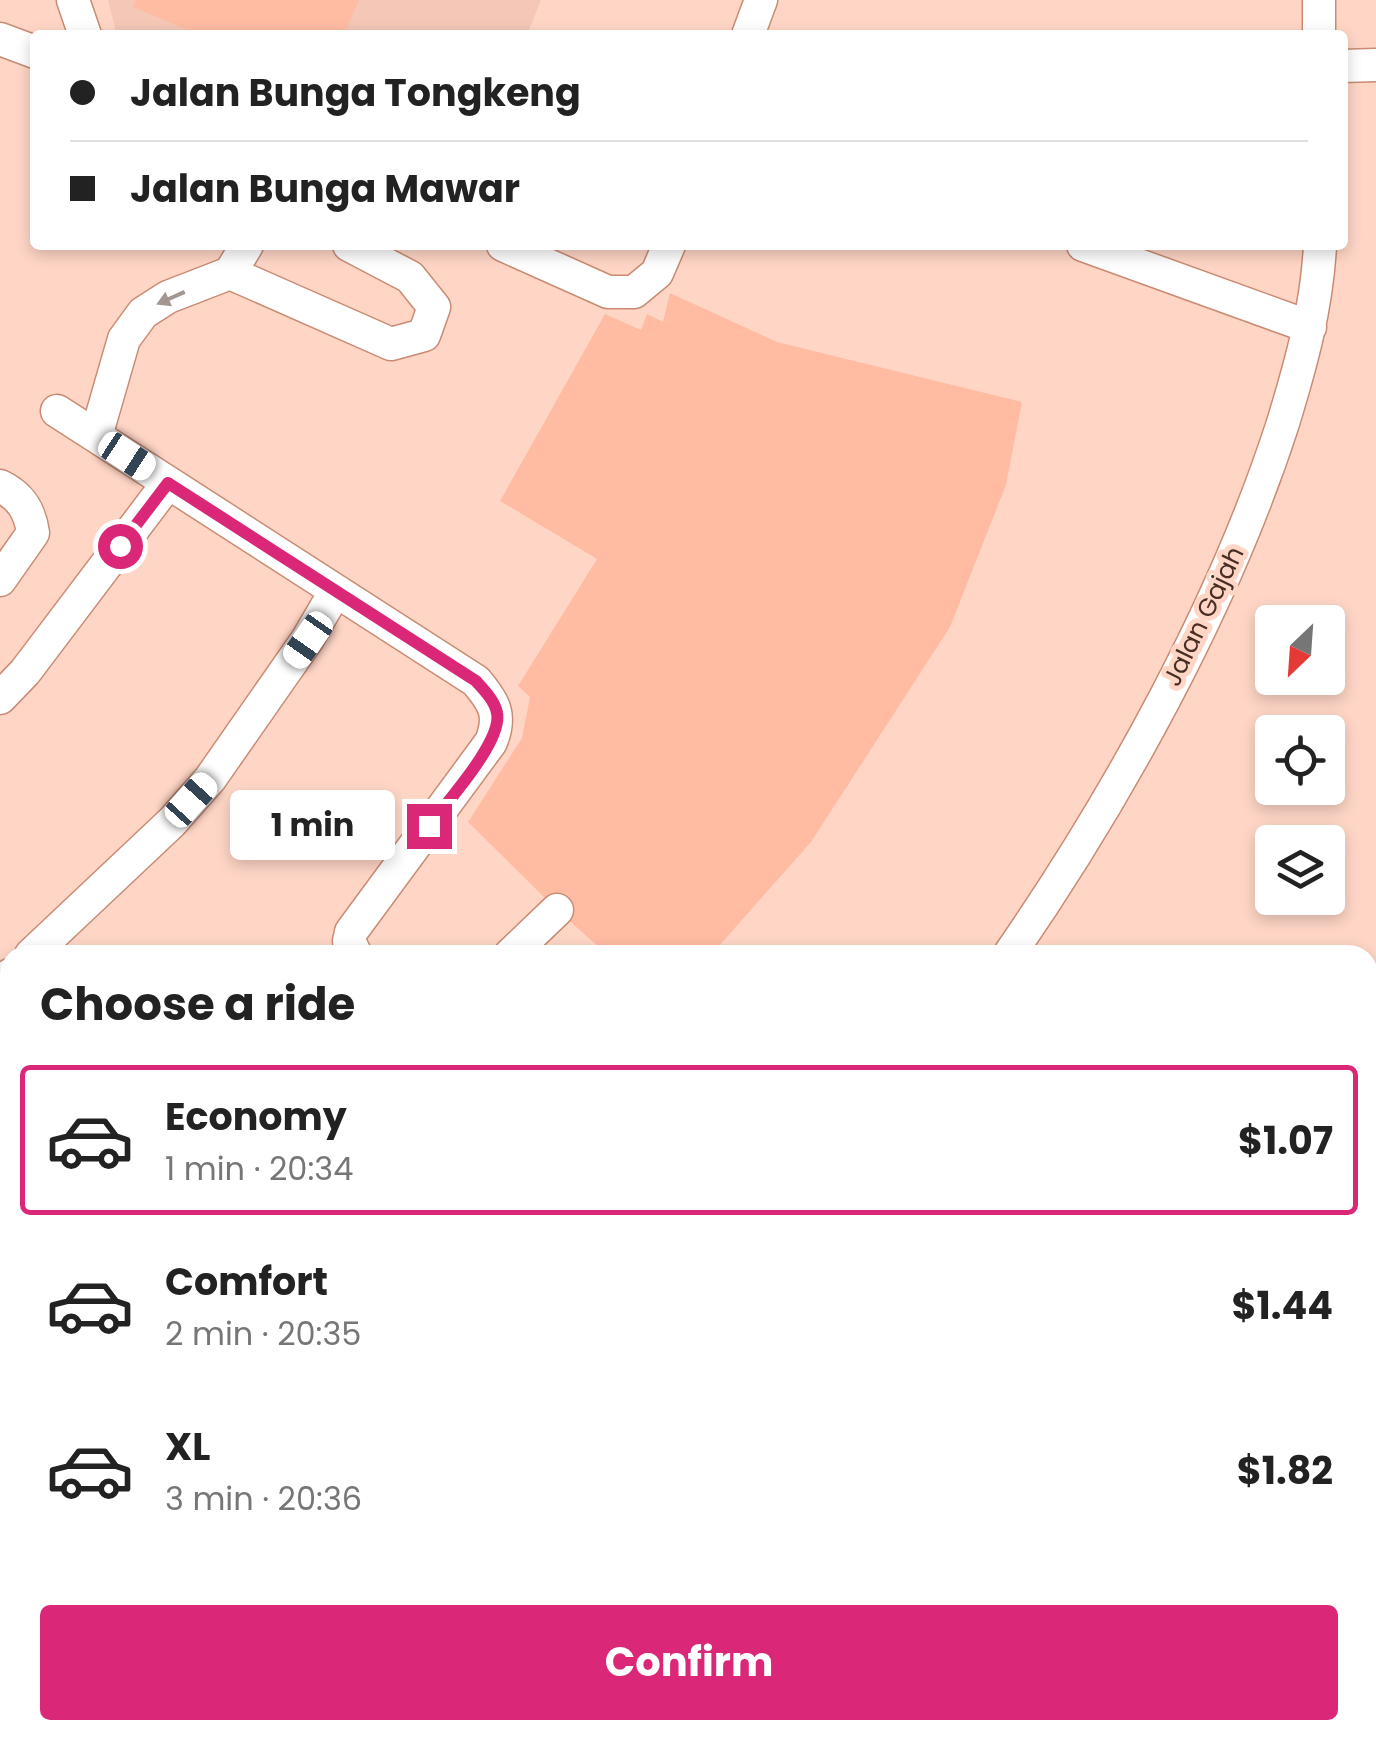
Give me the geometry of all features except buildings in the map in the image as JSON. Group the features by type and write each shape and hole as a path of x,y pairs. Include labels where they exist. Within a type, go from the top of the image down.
{"street":[{"path":"73,0 83,30"},
{"path":"750,30 761,0"},
{"path":"1319,0 1319,30"},
{"path":"0,39 30,50"},
{"path":"1348,66 1376,65"},
{"path":"96,436 124,339 142,313 239,259 390,344 424,335 434,307 410,277 359,250"},
{"path":"513,250 608,292 634,292 657,273 667,250"},
{"path":"1097,250 1310,327"},
{"name":"Jalan Gajah","path":"1015,945 1061,877 1153,718 1230,567 1270,464 1310,327 1319,250"},
{"path":"57,411 476,681 497,710 498,724 491,742 351,932 351,945"},
{"path":"0,698 25,672 168,483"},
{"path":"0,486 11,491 30,512 33,534 0,580"},
{"path":"43,945 172,822 210,779 308,640 335,592"},
{"path":"520,945 557,910"}],"shaded area":[{"path":"108,0 541,0 529,30 116,30"},
{"path":"136,0 359,0 346,30 188,30 133,7"},
{"path":"670,293 777,342 1022,402 1006,485 950,627 811,842 720,945 597,945 468,822 522,738 530,697 518,686 597,559 500,501 605,314 641,330 647,314 663,322"}],"route":[{"path":"120,546 168,483 476,681 497,710 498,724 491,742 429,826"}]}
